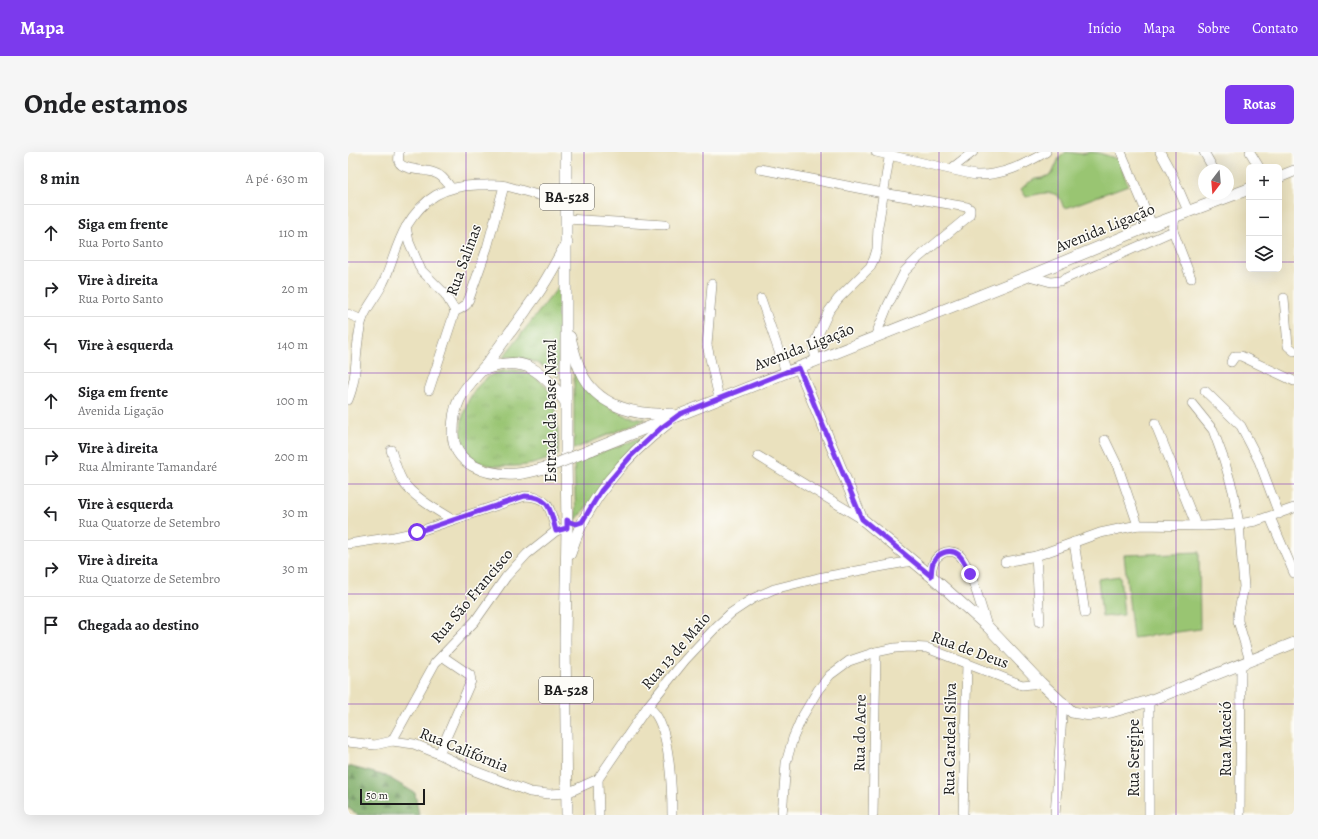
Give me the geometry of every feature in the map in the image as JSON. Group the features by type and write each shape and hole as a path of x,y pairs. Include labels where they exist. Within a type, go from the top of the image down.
{"main road":[{"name":"Estrada da Base Naval","path":"566,152 567,524 565,639 567,815"},
{"path":"1282,176 1294,172"},
{"name":"Avenida Ligação","path":"1234,193 1246,190"},
{"name":"Avenida Ligação","path":"567,242 543,286 482,370 470,382 459,399 454,418 453,437 457,452 467,463 475,468 499,474 514,474 548,467 1029,276 1216,200"},
{"path":"567,322 580,370 592,389 603,398 628,410 656,415 680,414"},
{"name":"Avenida Ligação","path":"482,370 505,363 516,363 529,367 542,374 566,402"},
{"path":"799,368 862,519 931,576 988,627 1041,683 1072,712 1090,715 1111,712 1149,701 1294,643"},
{"path":"566,565 582,522 601,491 631,456 661,428 680,414"},
{"path":"567,524 570,522 576,524 582,522"}],"street":[{"path":"399,152 399,161 405,167 434,172 445,180 451,188"},
{"path":"876,152 890,153 975,175 1006,172 1046,152"},
{"path":"905,158 913,152"},
{"path":"951,169 973,152"},
{"path":"1121,152 1152,225"},
{"path":"1160,152 1172,174 1188,211"},
{"path":"1204,152 1211,164"},
{"path":"1250,152 1257,164"},
{"path":"816,361 814,350 815,340 829,311 838,299 870,267 874,259 878,245 878,227 890,153"},
{"path":"760,169 883,193 967,207 970,211 968,216 918,258 905,271 875,336"},
{"path":"348,400 356,372 359,335 362,320 383,283 406,227 419,208 444,190 472,186 504,186 567,204"},
{"name":"Rua Salinas","path":"406,227 409,242 421,270 445,294 455,311 460,309 466,305 469,299 487,248 504,186"},
{"path":"1175,216 1173,232 1192,278"},
{"path":"567,219 665,226"},
{"path":"1029,276 1051,282 1060,281 1173,232"},
{"path":"712,284 707,346 719,398"},
{"path":"1284,298 1291,349"},
{"path":"761,299 786,372"},
{"path":"429,390 455,311"},
{"path":"348,314 362,320"},
{"path":"1232,362 1235,356 1241,356 1294,381"},
{"path":"1205,391 1241,426 1259,461 1279,514"},
{"name":"Rua Maceió","path":"1192,404 1212,430 1217,441 1232,491 1239,524 1244,587 1238,621 1246,662 1240,815"},
{"path":"1155,423 1196,525"},
{"path":"1105,440 1118,467 1138,525"},
{"path":"391,450 405,484 426,503 453,520"},
{"path":"758,456 862,519"},
{"path":"348,544 394,537 453,520 525,496 539,498 546,504 550,509 556,531"},
{"path":"1005,562 1036,556 1100,533 1138,525 1239,524 1270,517 1294,508"},
{"path":"1270,517 1294,573"},
{"name":"Rua São Francisco","path":"392,741 435,663 475,622 500,585 527,554 567,524"},
{"path":"1074,542 1085,613"},
{"path":"931,576 934,560 944,552 950,551 957,553 961,557 970,574 988,627"},
{"path":"1036,556 1040,622"},
{"name":"Rua 13 de Maio","path":"598,780 648,706 706,636 731,613 752,599 774,588 818,578 912,561"},
{"name":"Rua de Deus","path":"782,815 786,763 793,738 802,717 818,690 830,675 850,661 876,652 908,647 927,648 1022,685 1041,683"},
{"name":"Rua do Acre","path":"873,815 876,652"},
{"path":"439,754 471,681 470,675 442,656"},
{"name":"Rua Cardeal Silva","path":"963,815 967,664"},
{"name":"Rua Sergipe","path":"1149,701 1149,815"},
{"path":"1055,815 1063,702"},
{"path":"648,706 657,716 663,732 668,757 672,794 672,815"},
{"name":"Rua Califórnia","path":"348,742 375,745 392,741 414,744 472,770 530,792 549,794 567,793"},
{"path":"567,793 598,780 599,815"}],"green space":[{"path":"1066,152 1082,154 1091,152 1099,153 1118,159 1128,185 1064,208 1061,200 1053,194 1044,193 1026,197 1021,189 1035,179 1043,178 1052,174 1059,158"},
{"path":"560,285 558,377 546,368 532,361 503,357"},
{"path":"574,364 610,408 627,416 646,419 574,449"},
{"path":"516,370 531,375 542,382 549,391 554,402 557,415 558,455 539,462 519,466 494,466 480,463 467,451 463,441 461,429 466,406 479,385 487,378 501,371"},
{"path":"643,437 576,520 574,463"},
{"path":"1199,552 1200,629 1133,638 1124,555"},
{"path":"1120,576 1124,615 1102,617 1098,579"},
{"path":"348,766 386,776 415,793 419,815 358,815 348,808"}],"route":[{"path":"417,532 525,496 539,498 546,504 550,509 556,531 567,528 567,520 576,524 582,522 601,491 631,456 661,428 680,414 799,368 862,519 931,576 934,560 944,552 950,551 957,553 961,557 970,574"}]}
